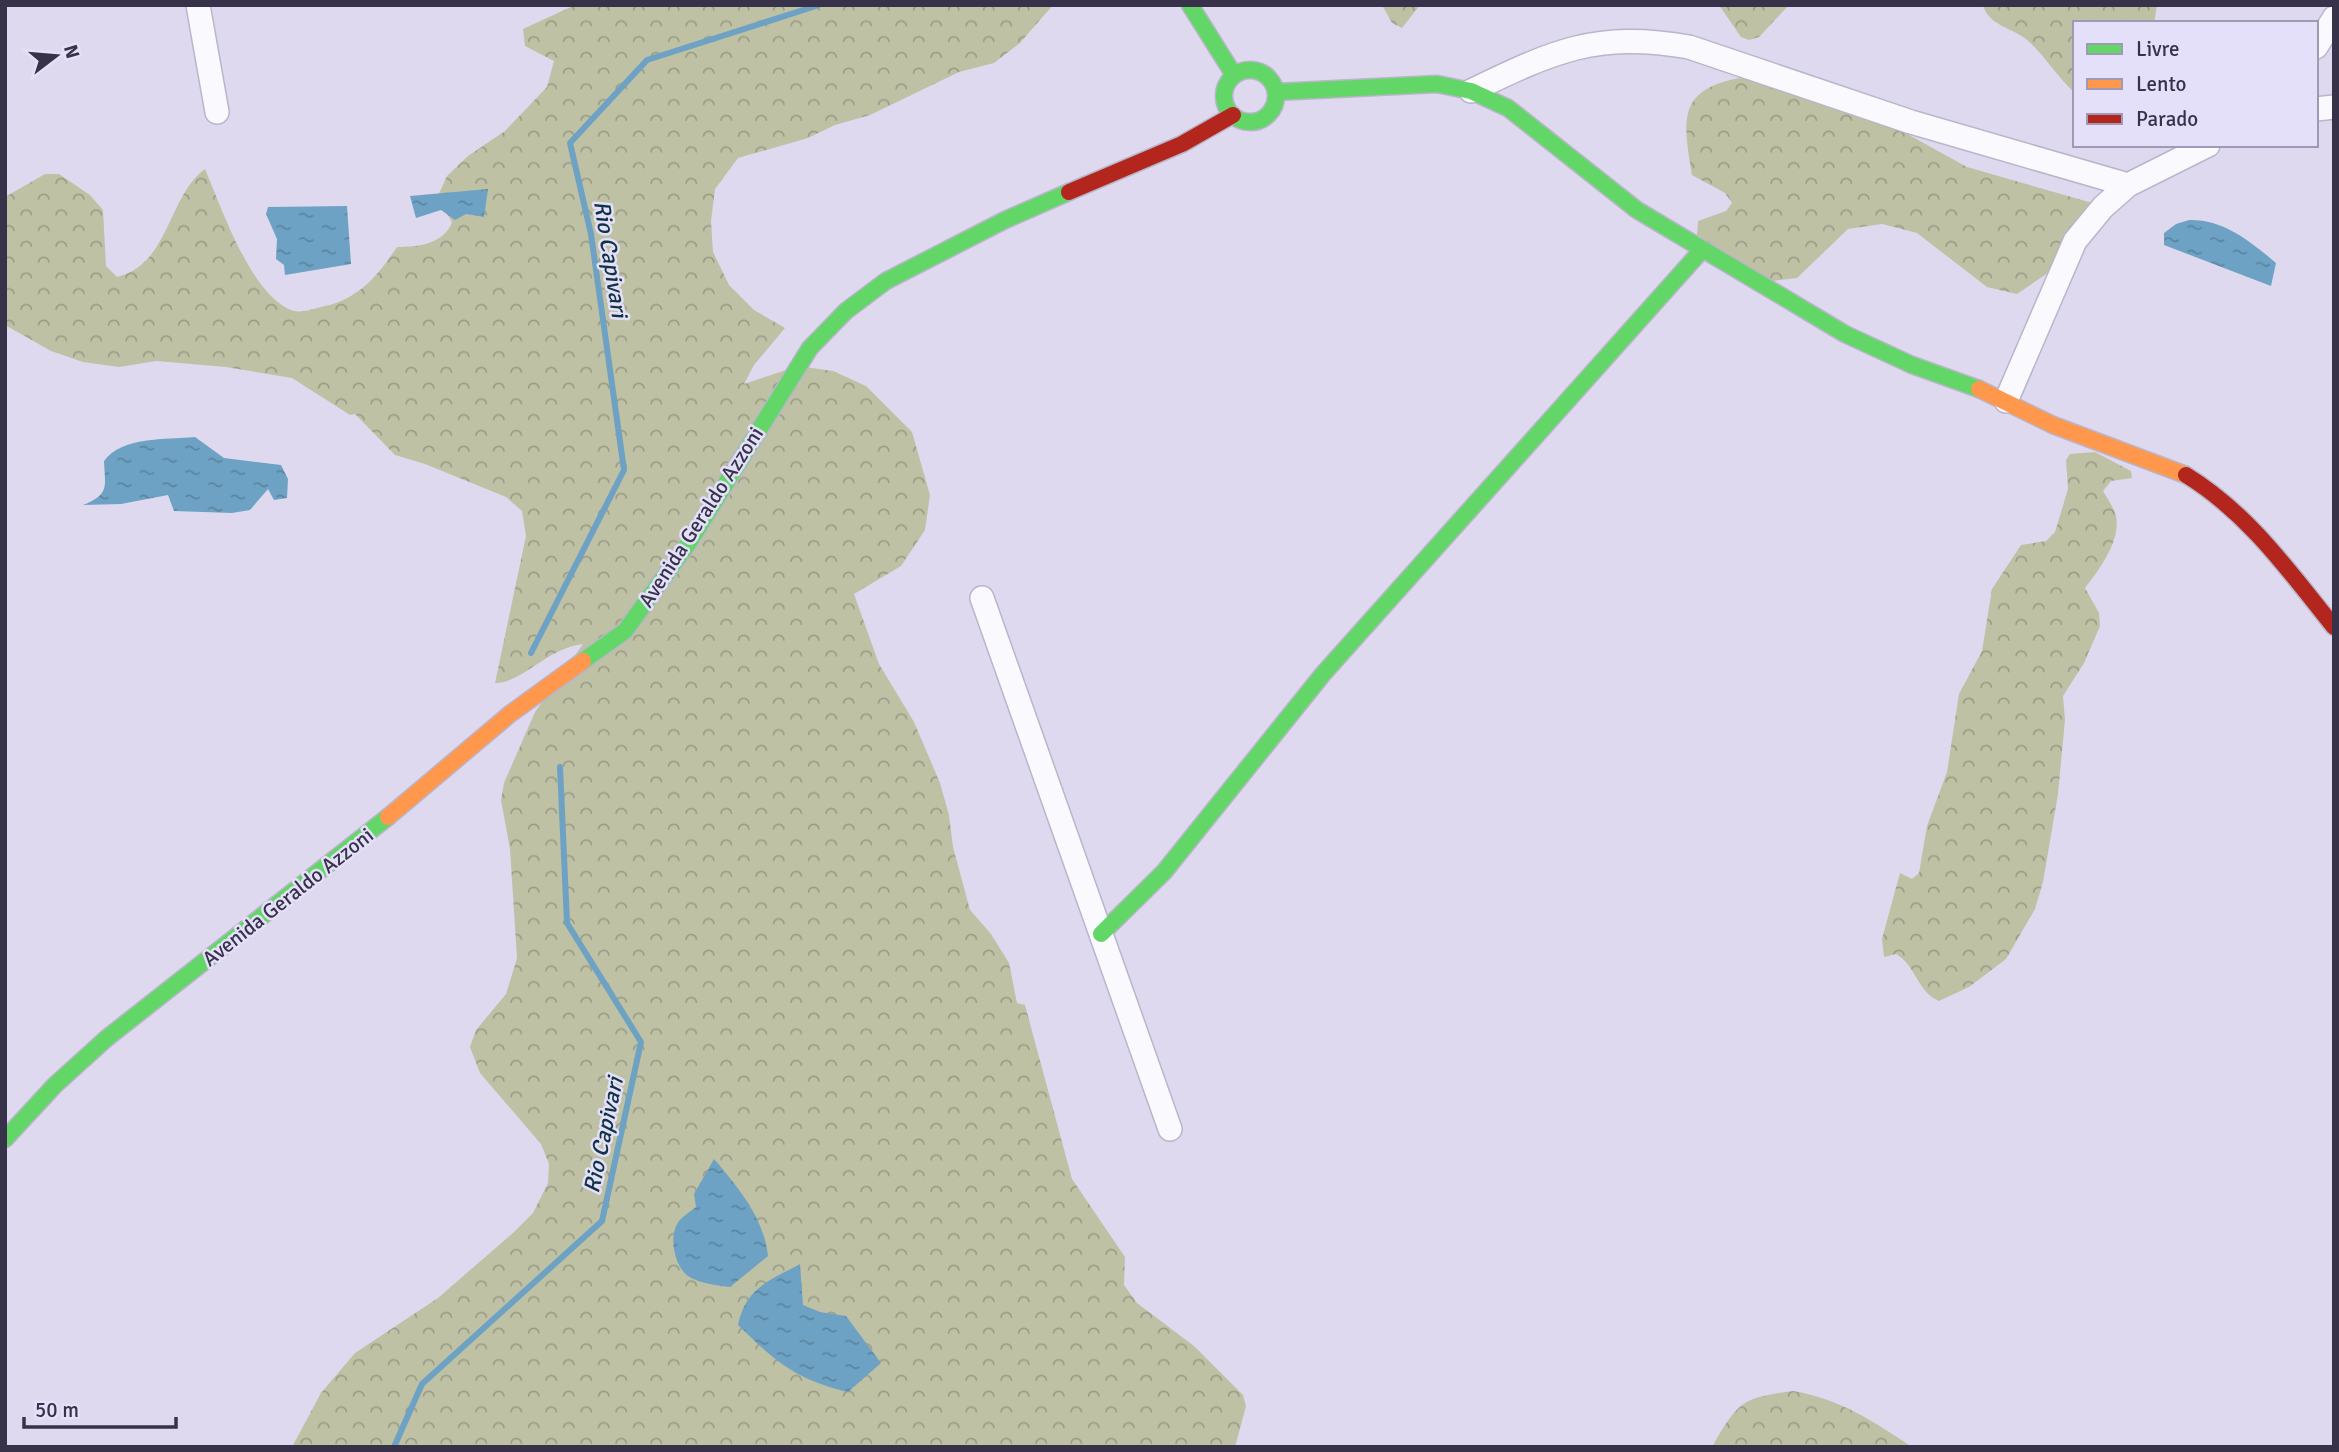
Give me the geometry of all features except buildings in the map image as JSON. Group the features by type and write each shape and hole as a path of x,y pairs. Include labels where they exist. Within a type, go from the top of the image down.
{"street":[{"path":"198,5 217,112"},
{"path":"1190,5 1234,75"},
{"path":"2318,44 2334,18"},
{"path":"1471,91 1550,55 1592,43 1656,41 1689,47 1911,122 2128,185"},
{"path":"1242,71 1260,72 1268,76 1276,92 1273,109 1259,121 1241,120 1227,108 1225,90 1234,75 1242,71"},
{"path":"1276,92 1437,84 1471,91 1508,108 1637,210 1845,334 1912,365 2006,401 2053,425 2158,462 2206,489 2262,537 2334,627"},
{"name":"Avenida Geraldo Azzoni","path":"5,1139 55,1085 107,1038 360,840 510,714 625,631 690,541 810,348 846,311 886,281 1005,220 1182,144 1233,115"},
{"path":"2006,401 2076,241 2103,208 2128,185 2204,147"},
{"path":"1101,934 1164,872 1323,674 1702,250"},
{"path":"982,598 1170,1129"}],"green space":[{"path":"575,5 1053,5 1020,43 994,63 959,72 870,115 835,125 808,138 738,158 715,189 711,221 713,252 729,285 754,310 785,328 754,365 744,384 798,366 833,371 866,386 912,432 930,495 925,530 901,566 854,594 879,664 914,722 940,783 970,910 991,934 1009,963 1017,1003 1025,1005 1072,1179 1125,1257 1124,1285 1137,1303 1194,1346 1243,1395 1246,1406 1235,1447 292,1447 321,1393 355,1353 438,1298 514,1232 533,1213 548,1183 549,1164 541,1144 480,1073 470,1047 476,1030 506,994 517,958 510,849 501,800 504,783 535,712 583,644 558,652 515,678 495,683 526,536 522,511 506,497 425,464 395,455 355,414 350,415 292,378 226,367 156,361 119,367 83,362 51,351 5,325 5,197 45,174 59,174 90,195 103,210 106,266 117,277 134,270 148,259 192,181 205,169 240,249 265,289 279,303 294,311 337,303 367,284 397,247 429,243 437,240 448,229 452,222 437,198 447,176 468,156 505,131 547,87 554,61 525,46 523,29"},
{"path":"1382,5 1420,5 1402,28 1392,23"},
{"path":"1719,5 1789,5 1759,37 1749,40 1741,37"},
{"path":"1983,5 2157,5 2154,21 2073,21 2073,91 2026,39 1995,22"},
{"path":"1745,77 1840,97 1967,167 2096,204 2058,266 2017,294 1987,287 1917,233 1882,224 1848,229 1797,278 1772,281 1697,235 1698,221 1726,211 1732,203 1725,193 1692,175 1687,137 1690,108 1696,98 1707,89"},
{"path":"2095,452 2131,471 2132,478 2111,481 2103,491 2116,516 2117,526 2108,555 2085,588 2099,613 2100,626 2084,663 2063,696 2065,720 2058,794 2043,882 2035,909 2006,959 1969,987 1939,1001 1926,991 1903,959 1896,954 1884,957 1882,939 1900,873 1912,879 1919,873 1927,826 1947,772 1959,694 1982,651 1992,589 2021,545 2046,541 2055,532 2068,489 2066,460 2070,454"},
{"path":"1793,1391 1841,1405 1912,1447 1712,1447 1728,1420 1743,1405 1762,1396"}],"water":[{"path":"488,189 484,217 466,214 455,220 441,210 416,218 410,196"},
{"path":"347,206 351,264 285,275 284,265 276,259 277,239 266,214 268,207"},
{"path":"2189,220 2214,223 2236,233 2267,255 2276,263 2271,286 2164,245 2164,233 2176,224"},
{"path":"195,437 224,458 281,465 288,479 287,498 274,500 268,489 250,510 232,513 174,511 168,495 121,504 83,505 102,493 105,483 104,461 112,453 133,443"},
{"path":"714,1159 741,1192 755,1216 766,1242 768,1256 730,1287 688,1276 679,1265 673,1242 681,1219 696,1207 694,1194"},
{"path":"800,1264 803,1305 820,1312 846,1316 881,1363 848,1392 814,1381 787,1368 738,1325 753,1293"}],"waterway":[{"name":"Rio Capivari","path":"531,653 624,470 591,234 570,143 647,60 819,5"},
{"name":"Rio Capivari","path":"394,1447 422,1384 602,1221 641,1042 567,923 560,767"}],"traffic: fast":[{"path":"1190,5 1234,75"},
{"path":"1250,70 1260,72 1268,78 1274,86 1276,96 1274,106 1268,114 1260,120 1250,122 1240,120 1232,114 1226,106 1224,96 1226,86 1232,78 1240,72 1250,70"},
{"path":"1276,92 1437,84 1471,91 1508,108 1637,210 1845,334 1912,365 1979,389"},
{"path":"583,661 625,631 690,541 810,348 846,311 886,281 1005,220 1069,192"},
{"path":"1101,934 1164,872 1323,674 1702,250"},
{"path":"5,1139 55,1085 107,1038 388,817"}],"traffic: slow":[{"path":"1979,389 2053,425 2186,475"},
{"path":"388,817 510,714 583,661"}],"traffic: jam":[{"path":"1069,192 1182,144 1233,115"},
{"path":"2186,475 2208,490 2248,525 2284,564 2334,627"}]}
